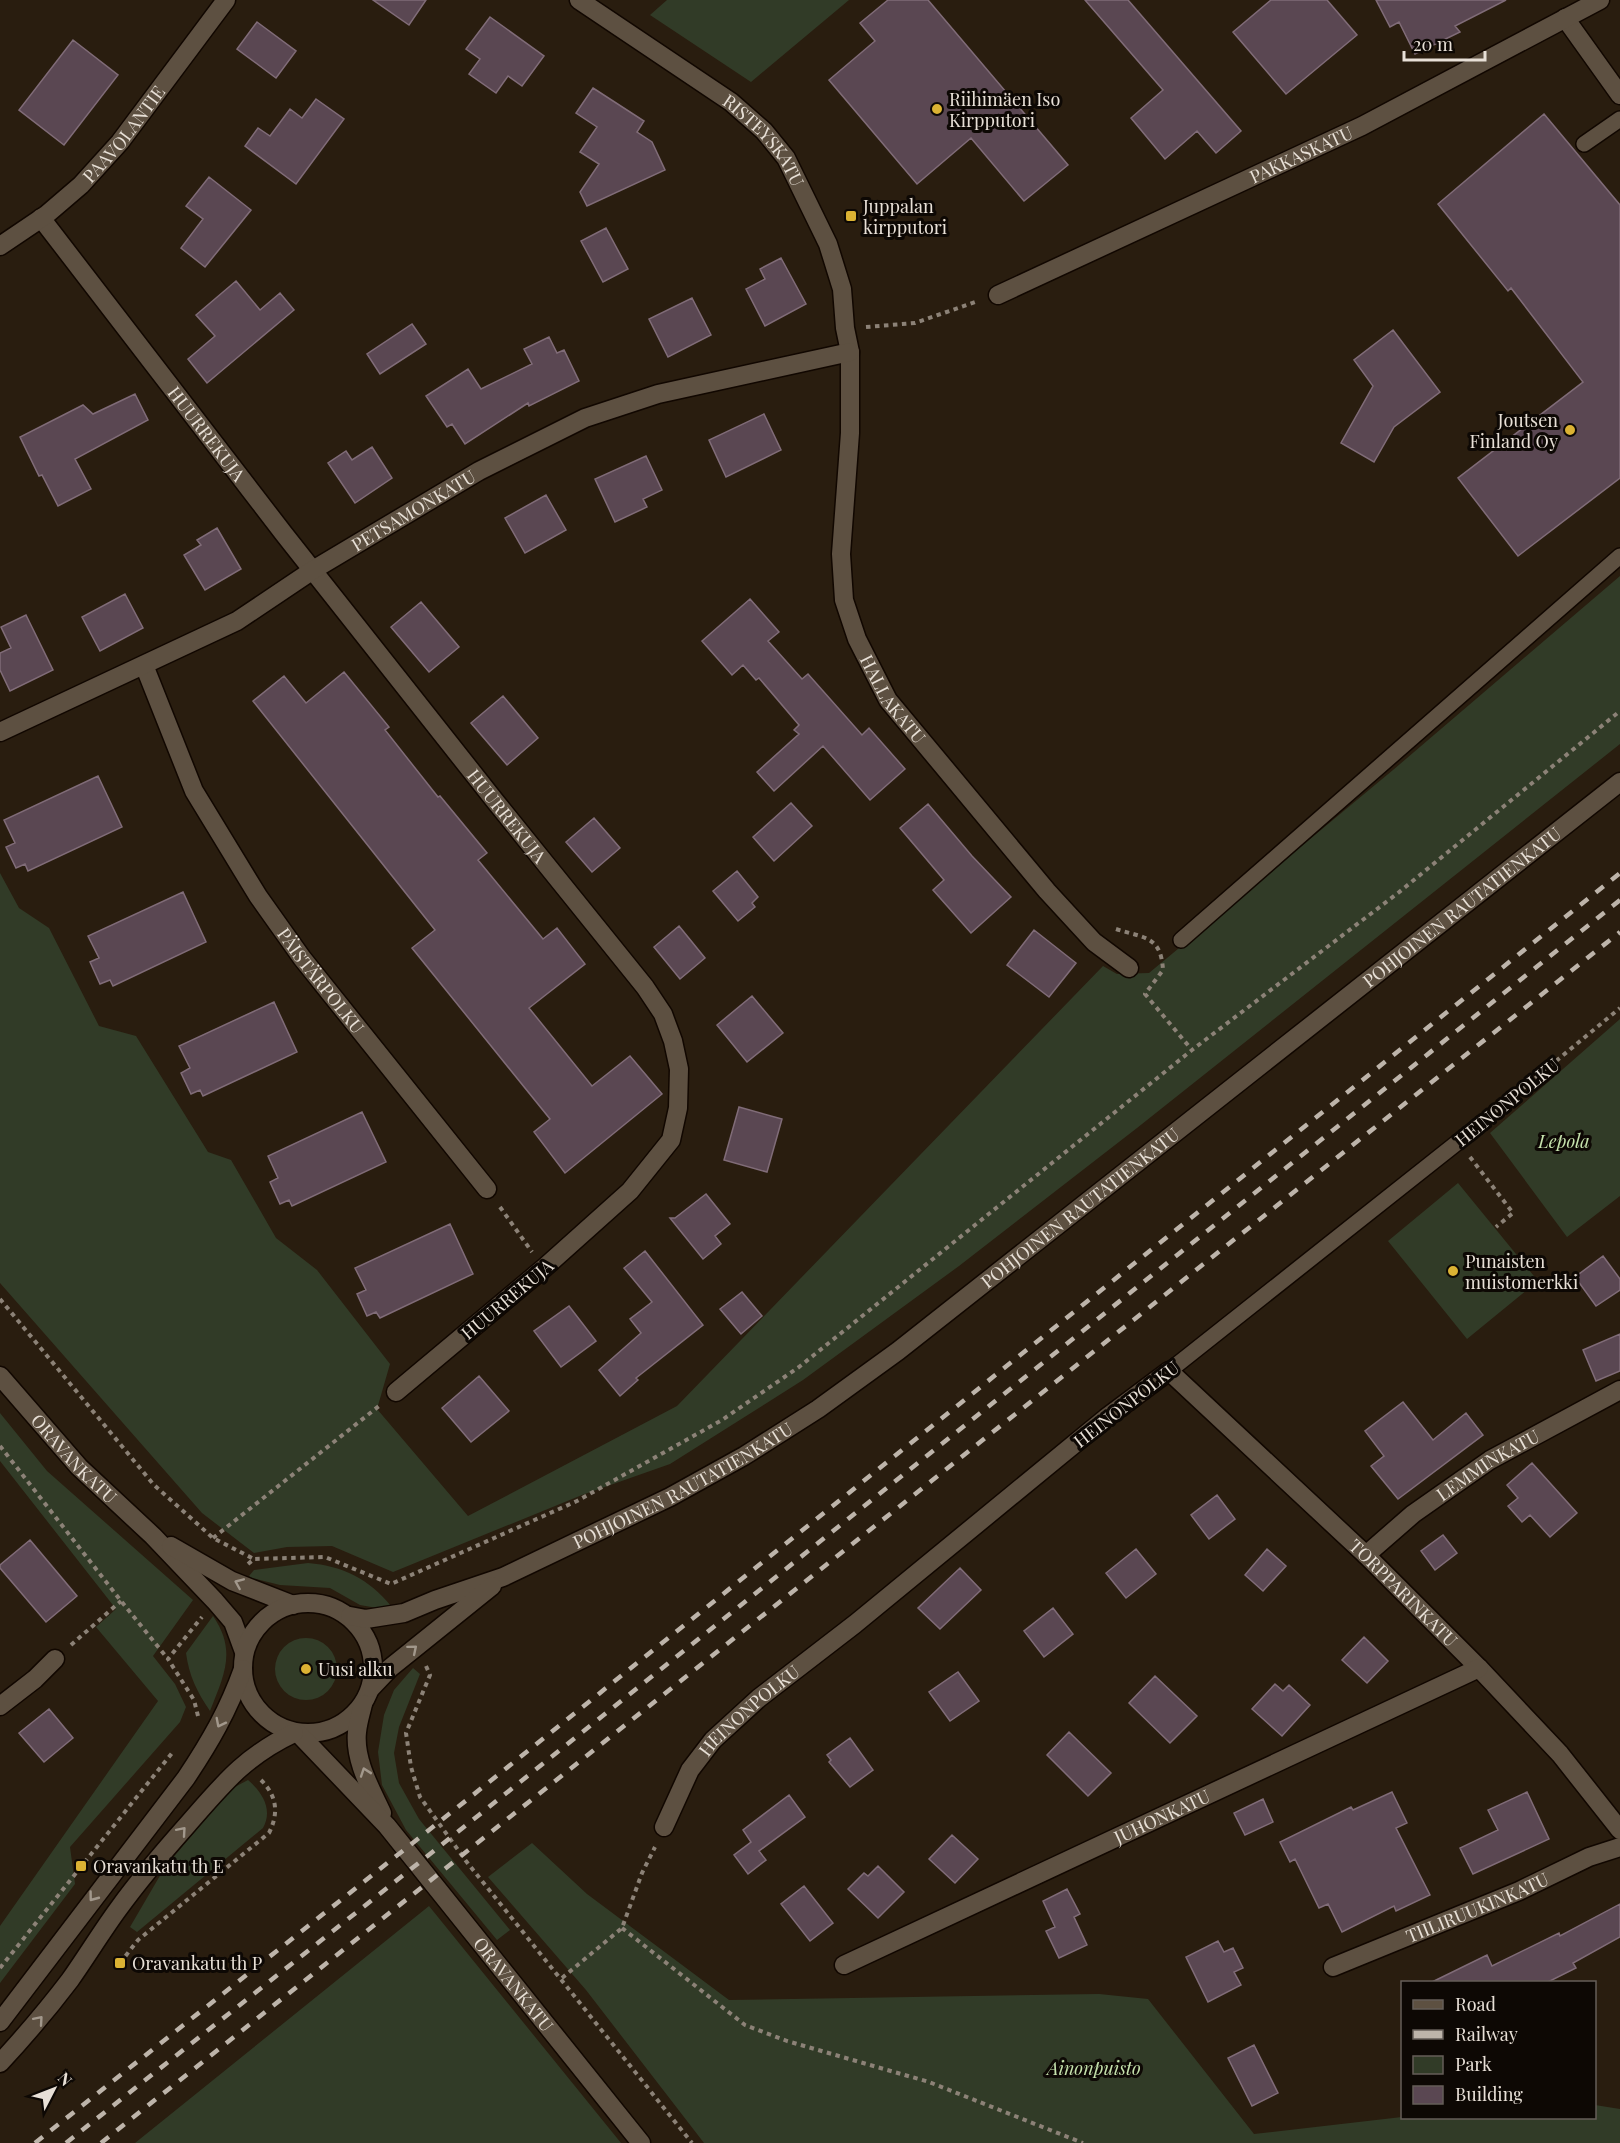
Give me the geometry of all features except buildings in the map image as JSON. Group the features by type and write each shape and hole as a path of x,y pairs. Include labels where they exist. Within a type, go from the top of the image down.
{"street":[{"name":"PAAVOLANTIE","path":"0,246 41,219 81,185 120,142 226,0"},
{"name":"RISTEYSKATU","path":"579,0 731,102 764,131 786,158 828,244 842,289 845,328 850,352"},
{"name":"PAKKASKATU","path":"998,295 1362,126 1600,0"},
{"path":"1565,18 1620,95"},
{"name":"HUURREKUJA","path":"41,219 487,792 645,987 663,1014 674,1041 679,1069 678,1108 671,1140 630,1191 544,1268 396,1392"},
{"name":"PETSAMONKATU","path":"0,732 237,621 313,570 479,471 585,418 658,394 850,352"},
{"name":"HALLAKATU","path":"850,352 850,433 841,554 844,600 857,639 888,700 1047,891 1094,942 1129,968"},
{"name":"PÄISTÄRPOLKU","path":"144,665 194,791 258,896 302,958 487,1189"},
{"name":"POHJOINEN RAUTATIENKATU","path":"350,1616 366,1619 404,1613 503,1577 670,1497 744,1456 818,1409 898,1351 1620,782"},
{"name":"TORPPARINKATU","path":"1169,1371 1366,1555 1479,1668 1560,1754 1620,1830"},
{"name":"HEINONPOLKU","path":"664,1827 690,1770 713,1740 752,1705 855,1624 1106,1418 1169,1371"},
{"name":"ORAVANKATU","path":"0,1376 79,1467 153,1536 233,1622 244,1661"},
{"name":"LEMMINKATU","path":"1366,1555 1413,1514 1490,1460 1620,1390"},
{"name":"ORAVANKATU","path":"153,1536 232,1581 293,1605"},
{"name":"POHJOINEN RAUTATIENKATU","path":"367,1696 390,1668 503,1577"},
{"path":"0,2022 186,1778 214,1736 232,1702 251,1634 262,1621 276,1610 307,1602 322,1604 350,1616 367,1639 373,1655 374,1671 367,1696 348,1719 334,1727 318,1732 297,1733 267,1746 244,1763 148,1870 42,2017 0,2063"},
{"path":"0,1706 55,1659"},
{"path":"244,1661 246,1687 257,1708 273,1724 297,1733"},
{"name":"JUHONKATU","path":"844,1965 1479,1668"},
{"name":"ORAVANKATU","path":"367,1696 357,1732 358,1750 365,1775 387,1826"},
{"name":"ORAVANKATU","path":"297,1733 387,1826 641,2143"},
{"name":"TIILIRUUKINKATU","path":"1333,1967 1519,1891 1589,1857 1620,1846"}],"lane":[{"path":"1584,144 1620,119"},
{"path":"1181,940 1620,556"},
{"name":"HEINONPOLKU","path":"1169,1371 1458,1142"}],"path":[{"path":"845,328 915,323 998,295"},
{"path":"864,318 866,337"},
{"path":"390,1584 577,1501 722,1420 799,1367 1192,1050 1398,893 1620,711"},
{"path":"1108,926 1141,935 1159,951 1163,970 1144,994 1192,1050"},
{"name":"HEINONPOLKU","path":"1458,1142 1620,1008"},
{"path":"1458,1142 1513,1213 1496,1227"},
{"path":"487,1189 544,1268"},
{"path":"0,1299 154,1485 213,1538 254,1559 326,1557 390,1584 404,1613"},
{"path":"213,1538 396,1392"},
{"path":"0,1446 168,1659 194,1701 199,1720 214,1736"},
{"path":"232,1581 254,1559"},
{"path":"55,1659 121,1601"},
{"path":"168,1659 215,1601"},
{"path":"418,1644 430,1675 406,1733 411,1767 420,1797 466,1861 692,2143"},
{"path":"0,1968 177,1748"},
{"path":"120,1963 138,1940 269,1833 276,1810 271,1790 244,1763"},
{"path":"562,1978 622,1928 642,1873 664,1827"},
{"path":"622,1928 745,2025 787,2041 929,2082 1083,2143"}],"green space":[{"path":"667,0 849,0 751,82 650,15"},
{"path":"1620,576 1620,744 1137,1128 959,1266 803,1380 670,1464 582,1495 393,1572 332,1546 287,1547 254,1553 202,1513 0,1283 0,873 19,908 49,928 99,1026 136,1036 208,1152 231,1160 276,1238 317,1270 390,1364 377,1409 468,1516 677,1406 1103,966 1117,974 1149,973 1393,770"},
{"name":"Lepola","path":"1620,1019 1620,1196 1567,1237 1490,1133"},
{"path":"1458,1183 1538,1281 1467,1339 1388,1241"},
{"path":"0,1413 47,1471 193,1600 153,1656 175,1684 186,1707 180,1722 70,1847 75,1884 0,1983 0,1926 158,1701 96,1627 116,1609 0,1461"},
{"path":"308,1563 333,1567 364,1581 391,1606 377,1608 360,1605 330,1588 280,1585 249,1576 254,1570"},
{"path":"213,1616 225,1641 226,1663 210,1711 194,1684 186,1653"},
{"path":"300,1638 312,1638 328,1647 335,1657 337,1669 335,1681 328,1691 312,1700 300,1700 289,1695 280,1686 275,1675 275,1663 280,1652 289,1643"},
{"path":"413,1668 420,1674 399,1727 394,1753 399,1783 419,1819 510,1930 497,1940 406,1830 382,1785 378,1752 384,1715 394,1690"},
{"path":"248,1780 258,1790 267,1808 263,1828 137,1932 130,1927 165,1867 231,1789"},
{"name":"Ainonpuisto","path":"532,1843 587,1894 729,2000 1099,1994 1148,1999 1254,2134 1401,2117 1401,2119 1596,2119 1596,2105 1620,2109 1620,2143 704,2143 586,1990 488,1877"},
{"path":"429,1906 621,2143 135,2143"}],"railway":[{"path":"35,2143 468,1799 1620,873"},
{"path":"66,2143 479,1815 1620,900"},
{"path":"101,2143 1620,932"}],"place":[{"name":"Riihimäen Iso Kirpputori","path":"937,109"},
{"name":"Juppalan kirpputori","path":"851,216"},
{"name":"Joutsen Finland Oy","path":"1570,430"},
{"name":"Punaisten muistomerkki","path":"1453,1271"},
{"name":"Uusi alku","path":"306,1669"},
{"name":"Oravankatu th E","path":"81,1866"},
{"name":"Oravankatu th P","path":"120,1963"}]}
